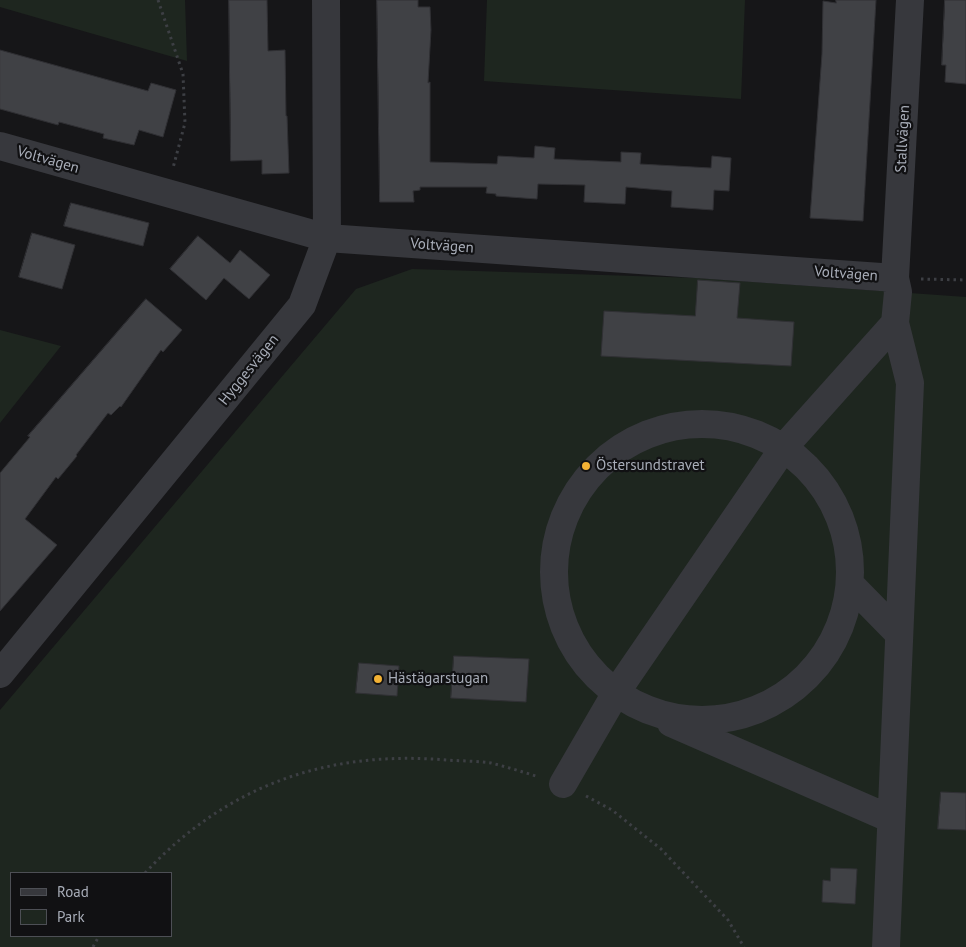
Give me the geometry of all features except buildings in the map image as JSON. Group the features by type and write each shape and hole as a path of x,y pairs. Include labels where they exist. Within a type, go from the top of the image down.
{"street":[{"name":"Hyggesvägen","path":"0,674 302,305 327,238 326,0"},
{"name":"Stallvägen","path":"886,947 910,383 895,323 898,292 895,278 910,0"},
{"name":"Voltvägen","path":"0,146 327,238 895,278"},
{"path":"563,784 617,690 785,446 895,323"},
{"path":"660,718 717,719 766,708 808,679 838,636 852,586 848,537 828,492 785,446 753,432 706,423 659,430 616,450 582,484 560,527 552,574 560,621 583,663 617,690 660,718 891,819"},
{"path":"852,586 899,634"}],"path":[{"path":"158,0 182,74 185,123 167,193"},
{"path":"895,278 966,280"},
{"path":"146,872 161,856 198,826 243,796 291,775 353,760 414,757 491,763 563,784 612,810 661,849 728,920 744,947"}],"green space":[{"path":"0,0 185,0 187,61 0,7"},
{"path":"487,0 745,0 741,99 484,81"},
{"name":"Östersundstravet","path":"412,269 698,278 966,297 966,947 0,947 0,710 356,289"},
{"path":"0,330 61,346 0,423"}],"place":[{"name":"Östersundstravet","path":"586,466"},
{"name":"Hästägarstugan","path":"378,679"}]}
